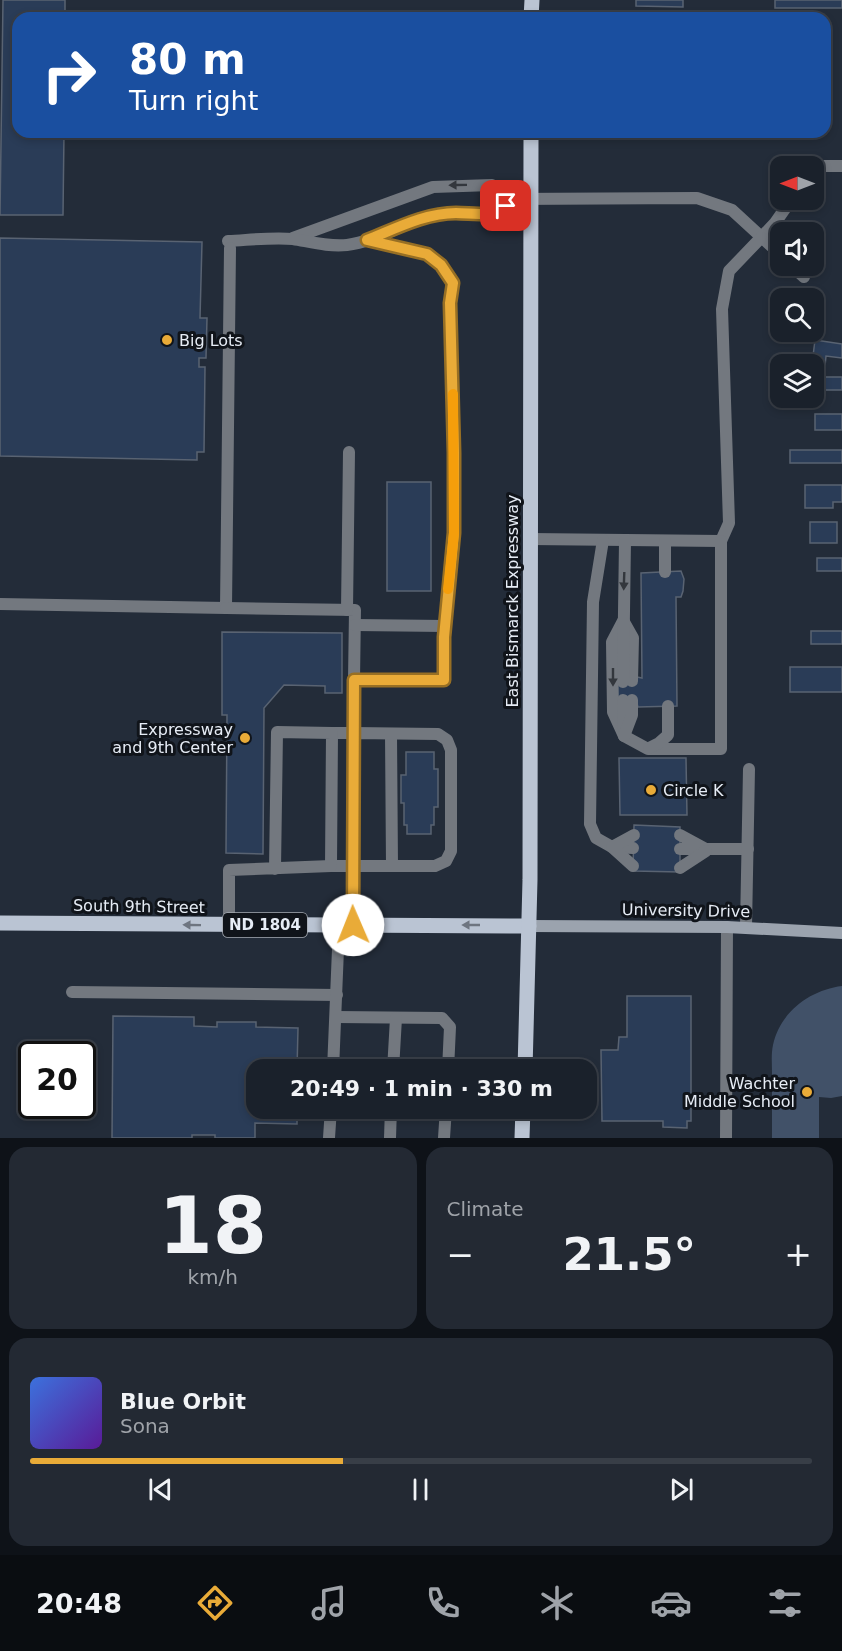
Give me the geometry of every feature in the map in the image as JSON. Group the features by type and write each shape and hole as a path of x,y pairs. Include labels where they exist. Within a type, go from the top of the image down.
{"main road":[{"name":"East Bismarck Expressway","path":"525,1059 530,926 531,138"},
{"name":"South 9th Street","path":"0,923 530,926"},
{"name":"University Drive","path":"530,926 746,927 842,933"},
{"path":"522,1138 523,1119"}],"lane":[{"path":"824,166 842,166"},
{"path":"291,239 433,187 492,185 506,192 510,199"},
{"path":"510,199 697,198 732,210 770,245"},
{"path":"226,608 229,244 291,239 348,245 429,216 454,213 492,214 506,206 510,199"},
{"path":"623,621 612,642 612,663 613,712 624,736 648,749 721,749 721,542 729,523 722,309 729,270 775,223 784,210"},
{"path":"354,680 444,680 445,626 454,533 450,303 453,283 441,265 427,254 367,240"},
{"path":"347,610 348,452"},
{"path":"530,538 721,542"},
{"path":"603,540 593,602 590,824 596,838 612,847 633,866"},
{"path":"625,541 623,621 628,681"},
{"path":"665,541 665,572"},
{"path":"0,604 355,610 352,866 337,995 334,1059"},
{"path":"355,625 445,626"},
{"path":"624,736 628,700"},
{"path":"648,749 668,735 668,706"},
{"path":"229,925 229,870 275,869 331,866 435,866 446,861 450,851 450,750 447,740 438,734 277,732 275,869"},
{"path":"331,866 332,733"},
{"path":"391,734 392,866"},
{"path":"746,927 749,769"},
{"path":"612,847 634,834"},
{"path":"681,835 707,850"},
{"path":"612,847 633,848"},
{"path":"680,849 748,849"},
{"path":"680,867 707,850"},
{"path":"726,1138 727,927"},
{"path":"72,992 337,995"},
{"path":"336,1017 442,1018 450,1028 449,1059"},
{"path":"394,1059 396,1018"},
{"path":"329,1138 330,1119"},
{"path":"390,1138 391,1119"},
{"path":"444,1138 445,1119"}],"shaded area":[{"name":"Wachter Middle School","path":"842,986 842,1096 819,1097 819,1138 772,1138 772,1055 773,1045 782,1022 789,1013 808,998 830,988"}],"building":[{"path":"3,0 65,0 65,12 12,12 12,138 64,138 63,215 0,215"},
{"path":"636,0 683,0 683,7 636,6"},
{"path":"775,0 842,0 842,8 775,8"},
{"path":"0,238 202,242 200,318 207,318 206,358 199,358 199,367 205,367 204,452 197,452 197,460 0,456"},
{"path":"815,342 842,344 842,358 826,356 825,366 824,354 813,354"},
{"path":"824,377 842,377 842,390 824,390"},
{"path":"815,414 842,414 842,430 815,430"},
{"path":"790,450 842,450 842,463 790,463"},
{"path":"387,482 431,482 431,591 387,591"},
{"path":"805,485 842,485 842,502 833,502 833,508 805,508"},
{"path":"810,522 837,522 837,543 810,543"},
{"path":"817,558 842,558 842,571 817,571"},
{"path":"681,571 684,579 683,591 681,597 676,597 677,706 638,707 636,700 617,700 616,682 642,678 641,573"},
{"path":"811,631 842,631 842,644 811,644"},
{"name":"Expressway and 9th Center","path":"222,632 342,633 342,693 325,693 325,686 284,685 264,708 263,854 226,853 227,715 222,715"},
{"path":"790,667 842,667 842,692 790,692"},
{"path":"406,752 434,752 434,769 438,769 438,807 434,807 434,825 431,825 431,834 407,834 407,825 404,825 401,775 406,775"},
{"path":"619,758 686,758 687,815 620,815"},
{"path":"634,825 680,827 680,872 633,871"},
{"path":"627,996 691,996 691,1121 687,1121 687,1128 663,1127 663,1121 602,1121 601,1050 618,1050 619,1037 627,1037"},
{"path":"113,1016 194,1017 194,1026 217,1027 217,1022 256,1022 256,1027 298,1028 297,1059 246,1059 246,1119 297,1119 297,1124 255,1123 255,1138 215,1138 215,1135 192,1135 192,1138 112,1138"}],"slow traffic":[{"path":"448,589 454,533 453,394"}],"place":[{"name":"Big Lots","path":"167,340"},
{"name":"Expressway and 9th Center","path":"245,738"},
{"name":"Circle K","path":"651,790"},
{"name":"Wachter Middle School","path":"807,1092"}],"route":[{"path":"353,925 354,680 444,680 444,637 454,533 450,303 453,283 441,265 427,254 367,240 429,216 454,213 492,214 506,206"}]}
